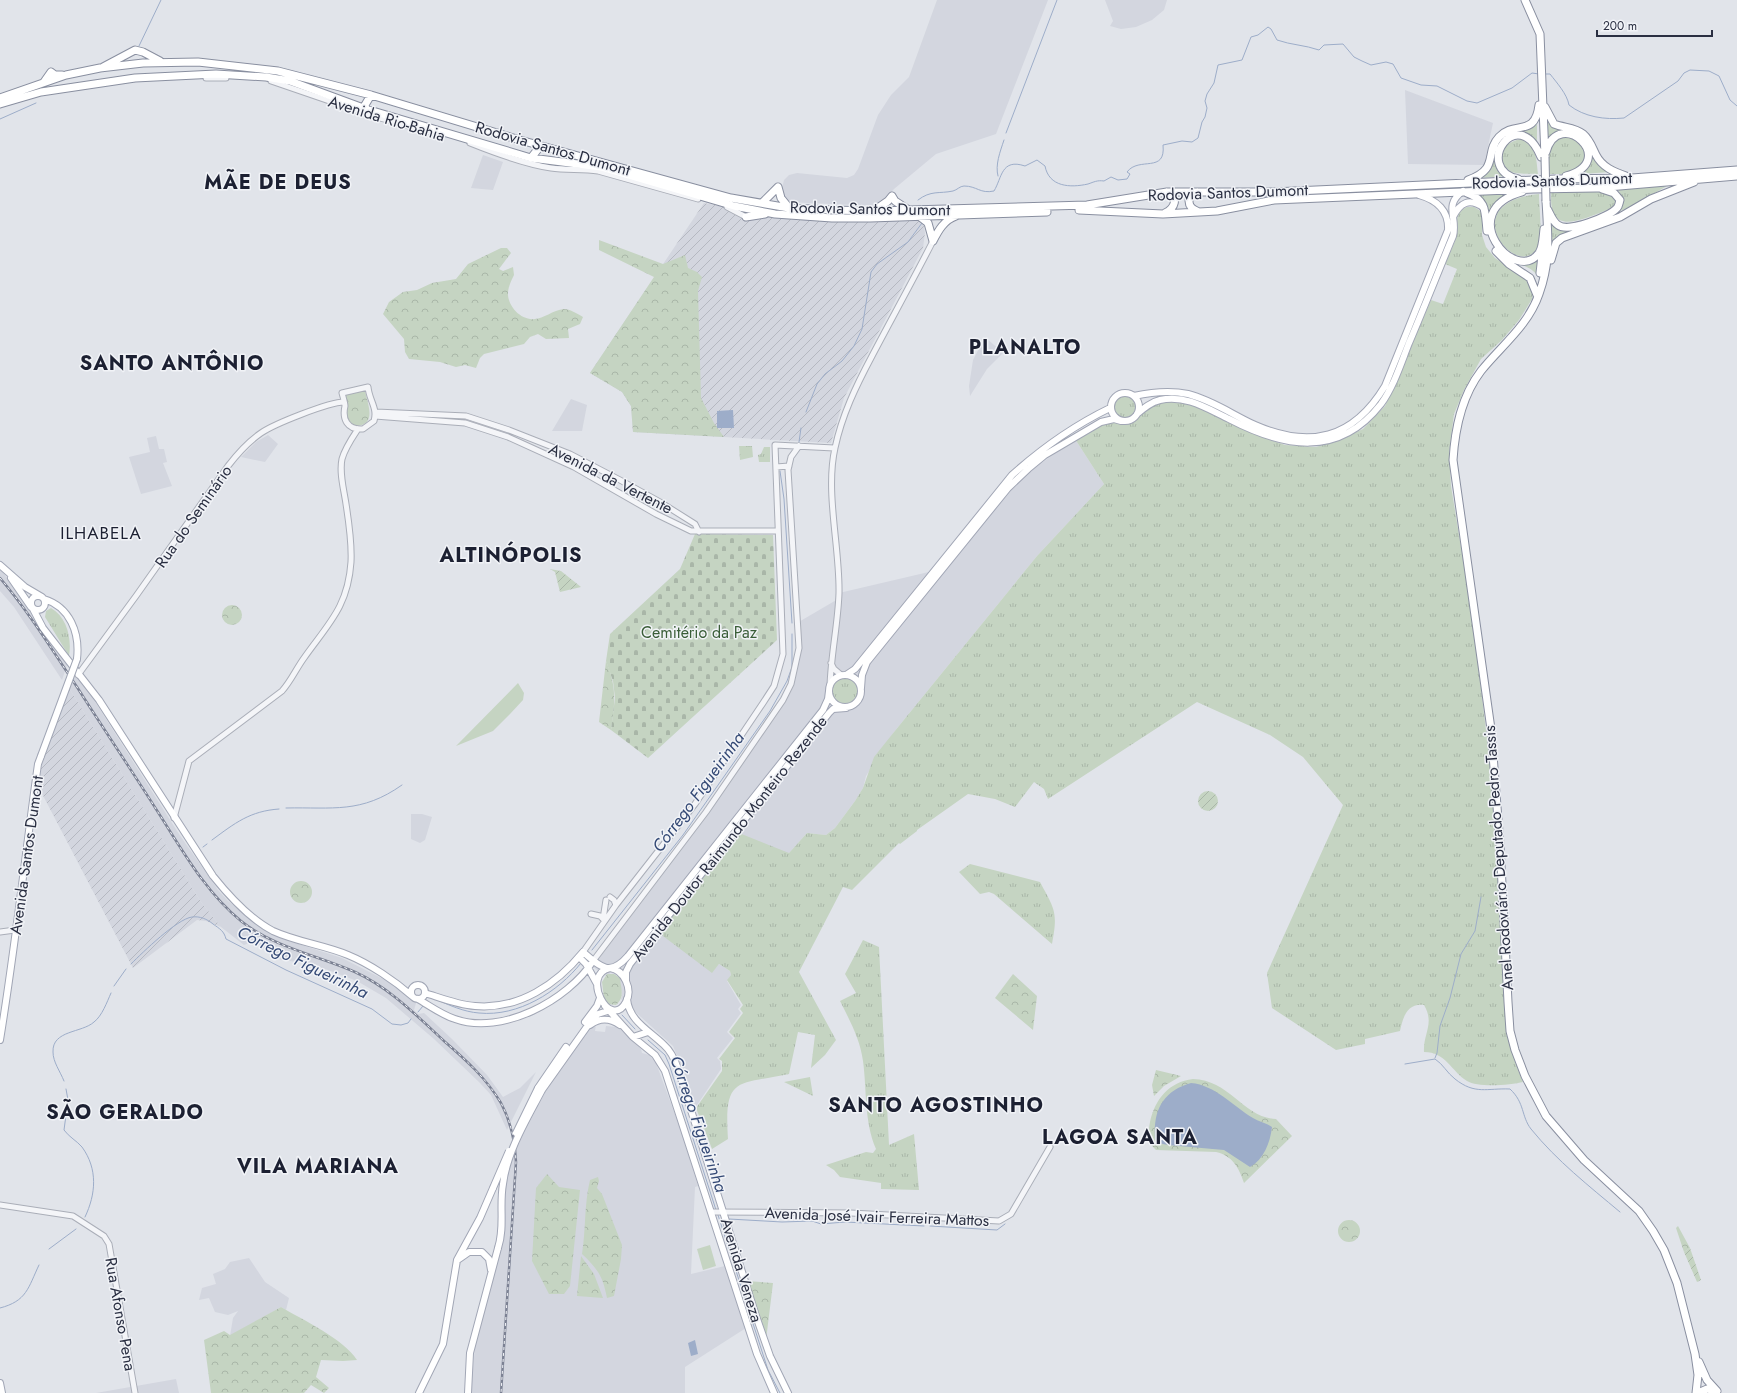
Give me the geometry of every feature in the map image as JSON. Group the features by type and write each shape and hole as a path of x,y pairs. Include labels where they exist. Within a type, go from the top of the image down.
{"highway":[{"name":"Anel Rodoviário Deputado Pedro Tassis","path":"1525,0 1534,19 1541,62 1548,259 1538,295 1520,326 1481,371 1467,393 1455,436 1453,460 1491,729 1498,807 1510,1031 1522,1071 1546,1116 1584,1160 1638,1211 1653,1231 1664,1250 1681,1296 1696,1354 1705,1375 1718,1392"},
{"path":"100,68 135,50 143,52 162,62"},
{"name":"Rodovia Santos Dumont","path":"1,103 42,84 51,72 55,75 66,75 100,68 162,62 198,62 278,71 371,95 731,198 789,208 874,211 1087,205 1167,192 1273,192 1462,182 1632,178 1737,170"},
{"path":"178,76 183,70 180,62"},
{"path":"82,85 83,72"},
{"name":"Rodovia Santos Dumont","path":"1,103 41,92 135,78 232,74 266,77 290,82 366,109 528,159 602,168 734,206 775,214 832,218 1089,210 1163,214 1217,211 1274,200 1533,189 1596,188 1737,176"},
{"path":"366,109 365,105 371,95"},
{"path":"1541,95 1546,112 1554,124 1579,130 1588,139 1596,156 1602,163 1608,168 1632,178"},
{"path":"1462,182 1479,176 1487,167 1491,161 1495,143 1500,136 1512,130 1529,126 1534,122 1538,116 1541,95"},
{"path":"385,115 394,122"},
{"path":"1544,157 1552,140 1565,134 1572,134 1586,144 1588,159 1585,166 1578,172 1556,179"},
{"path":"1524,180 1508,176 1499,162 1498,154 1500,146 1509,137 1517,135 1526,137 1533,141 1544,157"},
{"path":"528,159 538,149 536,143"},
{"path":"552,162 558,168"},
{"path":"1538,295 1556,243 1562,238 1620,217 1651,199 1702,179"},
{"path":"762,203 778,187 781,198 789,208"},
{"path":"1545,203 1552,220 1559,226 1567,228 1609,215 1617,208 1620,200 1617,195 1609,190 1596,188"},
{"path":"1533,189 1514,194 1498,205 1491,219 1491,233 1497,247 1511,258 1521,261 1535,257 1539,253 1544,229"},
{"path":"1163,214 1172,209 1174,205 1173,196 1167,192"},
{"path":"1197,192 1192,195 1189,202 1192,208 1199,212"},
{"path":"1463,192 1477,198 1483,203 1490,242 1509,264 1530,278 1538,295"},
{"path":"874,211 888,201 892,196 895,201 907,209"},
{"name":"Anel Rodoviário Deputado Pedro Tassis","path":"1538,295 1545,203"},
{"path":"746,217 775,214"},
{"path":"933,242 940,228 950,218 960,215"},
{"path":"919,216 928,223 933,242"},
{"name":"Anel Rodoviário Deputado Pedro Tassis","path":"1696,1354 1698,1375 1697,1393 1707,1389 1718,1392"}],"main road":[{"name":"Avenida Doutor Raimundo Monteiro Rezende","path":"626,982 627,972 632,961 824,719 833,709 846,708 856,703 861,694 862,675 867,662 1008,488 1045,455 1101,422 1114,419 1121,421 1131,420 1150,403 1161,399 1183,399 1214,411 1259,434 1287,442 1303,444 1331,440 1349,433 1372,414 1390,389 1453,236 1454,226 1452,204 1454,198 1463,192"},
{"path":"829,688 832,681 855,668 1012,475 1034,455 1078,426 1110,408 1113,399 1121,394 1125,393 1134,396 1171,391 1189,394 1209,402 1254,425 1280,435 1298,438 1316,438 1347,426 1371,407 1385,386 1448,230 1447,215 1442,207 1424,197 1410,194"},
{"path":"1442,207 1442,205 1446,203 1453,215 1466,201 1475,203 1484,208"},
{"path":"1134,396 1138,404 1137,414"},
{"path":"1110,408 1114,417 1121,421"},
{"path":"0,565 33,609 44,628 99,700 174,818 220,884 231,897 262,924 284,935 348,955 400,985 415,997 455,1019 480,1023 497,1021 541,1008 566,991 588,967 592,960"},
{"path":"8,574 43,598 54,602 64,611"},
{"path":"33,609 30,601 33,597 43,598"},
{"path":"43,598 41,616 44,628"},
{"path":"33,609 38,611 52,606 64,611"},
{"name":"Avenida Santos Dumont","path":"0,1040 38,764 77,659 77,636 73,624 64,611"},
{"path":"844,675 857,680 861,688"},
{"name":"Avenida Doutor Raimundo Monteiro Rezende","path":"829,688 833,703 846,708"},
{"name":"Avenida Doutor Raimundo Monteiro Rezende","path":"610,968 617,966 628,956 823,710 828,699 829,688"},
{"path":"468,1393 470,1353 498,1248 503,1223 503,1181 517,1141 540,1089 595,1016 609,1009 622,1007 627,999 626,982 619,971 601,967 592,960 581,955"},
{"path":"581,955 598,985"},
{"path":"412,989 417,985 421,986 425,992 474,1006 504,1003 522,999 542,990 561,976 581,955"},
{"path":"419,1393 444,1344 457,1260 480,1218 525,1113 556,1060 597,1006 600,998 598,985 600,974 610,968"},
{"path":"400,985 412,989"},
{"path":"412,989 415,997"},
{"path":"415,997 424,996 425,992"},
{"path":"600,998 609,1009"},
{"name":"Avenida Veneza","path":"627,999 633,1017 664,1045 673,1057 768,1351 788,1393"},
{"name":"Avenida Veneza","path":"609,1009 633,1037 655,1055 665,1071 757,1354 774,1393"},
{"path":"569,1050 590,1025 603,1019 617,1023 633,1037 648,1032"},
{"path":"457,1260 469,1252 482,1252 489,1259 492,1271"},
{"path":"0,1383 2,1393"}],"street":[{"name":"Avenida Rio-Bahia","path":"187,76 273,81 394,122 470,143 488,151 528,159 558,168 598,171 730,208 746,217"},
{"path":"829,688 830,662 837,620 839,593 832,466 834,448 850,398 933,242"},
{"path":"368,387 376,414 367,427 358,429 348,425 345,420 344,402 342,393 368,387"},
{"name":"Rua do Seminário","path":"78,674 141,590 228,466 244,446 267,430 318,409 344,402"},
{"name":"Avenida da Vertente","path":"376,414 466,416 509,430 570,454 620,480 660,502 695,524 699,532"},
{"name":"Avenida da Vertente","path":"376,414 465,422 508,436 574,467 656,514 692,531 778,531"},
{"path":"174,818 189,761 282,691 304,657 328,627 339,609 348,585 350,561 348,515 342,473 342,459 358,429"},
{"path":"581,955 604,920 695,804 774,686 783,654 775,445 834,448"},
{"path":"592,960 706,812 783,700 791,684 799,648 789,466 791,458 799,446"},
{"path":"776,467 789,466"},
{"path":"830,662 834,669 844,675"},
{"path":"604,920 608,899 614,900 616,905"},
{"path":"591,914 604,920"},
{"path":"0,932 15,930"},
{"name":"Avenida José Ivair Ferreira Mattos","path":"712,1212 851,1213 998,1221 1011,1214 1050,1148"},
{"name":"Rua Afonso Pena","path":"0,1205 73,1216 104,1236 109,1244 135,1393"}],"shaded area":[{"path":"937,0 1048,0 996,134 936,154 894,189 880,204 875,206 787,202 781,192 784,180 789,175 797,173 847,178 854,175 858,169 878,115 891,95 909,77"},
{"path":"1105,0 1167,0 1164,10 1152,20 1136,27 1121,29 1110,26 1113,21"},
{"path":"1405,90 1493,123 1484,165 1408,164"},
{"path":"483,155 503,162 493,190 471,188"},
{"path":"704,203 771,216 828,221 919,219 923,222 925,233 923,248 844,398 831,443 633,432 631,406 622,392 590,373"},
{"path":"985,337 1003,353 987,369 970,396 969,386 973,360"},
{"path":"571,399 587,405 582,431 552,431"},
{"path":"268,435 278,444 265,462 241,457 256,442"},
{"path":"156,436 159,449 164,449 167,462 163,463 172,486 141,494 129,457 150,452 147,438"},
{"path":"1075,439 1104,484 1037,556 894,732 866,776 863,788 835,828 826,835 807,833 789,853 712,972 719,964 730,971 731,975 727,981 741,1005 738,1009 741,1013 727,1032 733,1038 717,1058 720,1061 721,1069 695,1108 685,1075 673,1046 621,999 622,995 619,976 611,973 604,976 590,964 660,873 783,700 797,664 797,623 838,599 839,593 933,571 1025,475"},
{"path":"0,568 67,665 62,680 14,607 0,591"},
{"path":"73,675 85,686 179,834 218,890 228,901 268,932 283,939 342,958 389,982 416,1003 414,1010 418,1014 424,1013 452,1039 487,1075 503,1097 520,1088 536,1072 507,1130 491,1095 480,1083 434,1039 386,998 357,981 328,970 306,963 281,960 254,941 244,945 221,927 201,902 69,688"},
{"path":"69,688 201,902 221,927 206,921 197,920 133,968 38,786 42,762"},
{"path":"411,814 422,814 432,817 425,840 420,843 411,839"},
{"path":"596,1025 595,1031 605,1032 606,1026 618,1027 641,1049 642,1053 649,1055 656,1063 683,1136 698,1186 695,1187 691,1274 725,1266 746,1328 685,1367 685,1393 471,1393 476,1333 504,1236 503,1193 510,1165 520,1141 555,1073 588,1029"},
{"path":"249,1258 265,1282 289,1298 286,1310 281,1307 230,1336 233,1318 238,1311 228,1315 215,1312 209,1298 199,1300 202,1288 216,1284 213,1274 225,1269 230,1262"},
{"path":"176,1379 179,1393 96,1393"}],"green space":[{"path":"1546,120 1555,127 1578,133 1585,139 1579,134 1573,132 1564,132 1547,141"},
{"path":"1537,124 1537,142 1530,137 1517,133 1511,134 1501,142 1496,157 1507,176 1481,178 1488,169 1499,142 1503,137 1510,133 1528,129"},
{"path":"1562,135 1578,140 1587,155 1583,164 1566,174 1549,174 1549,152 1553,143"},
{"path":"1521,139 1530,146 1535,154 1538,174 1510,171 1502,161 1502,151 1505,147 1509,143"},
{"path":"1585,139 1600,165 1610,172 1582,174 1587,167 1589,152"},
{"path":"1667,186 1630,207 1563,234 1552,248 1551,221 1561,227 1617,212 1622,201 1618,189"},
{"path":"1606,190 1616,196 1615,206 1586,218 1577,221 1563,221 1558,219 1552,209 1551,192"},
{"path":"1510,191 1496,203 1490,213 1488,225 1491,239 1497,248 1518,262 1541,251 1538,277 1527,267 1508,260 1498,251 1493,244 1485,227 1475,192"},
{"path":"1539,194 1541,228 1538,246 1529,255 1518,256 1507,249 1498,238 1495,225 1499,211 1513,200"},
{"path":"1467,207 1474,207 1482,212 1482,235 1486,247 1495,258 1526,278 1534,291 1532,299 1519,320 1502,340 1481,359 1464,390 1454,414 1449,453 1451,486 1473,621 1493,789 1506,1027 1515,1062 1523,1082 1495,1085 1479,1085 1472,1083 1461,1077 1438,1055 1424,1052 1429,1023 1424,1005 1414,1006 1407,1012 1404,1016 1400,1031 1365,1039 1365,1044 1336,1050 1272,1008 1267,973 1343,805 1303,757 1270,735 1197,702 1048,799 1044,789 1034,782 1015,807 995,799 968,794 917,830 900,844 899,843 852,890 843,887 799,972 836,1040 825,1055 811,1068 815,1035 798,1032 789,1074 745,1083 737,1087 728,1104 728,1139 712,1149 696,1108 722,1071 722,1061 719,1059 735,1038 729,1032 743,1013 740,1009 743,1005 727,980 731,975 730,971 719,964 712,973 659,933 739,833 789,853 807,833 826,835 835,828 863,788 874,757 1037,556 1104,484 1075,439 1104,422 1126,423 1134,421 1152,404 1160,401 1187,402 1263,437 1285,445 1316,447 1339,440 1363,429 1385,406 1431,300 1443,304 1457,269 1445,264 1456,237 1459,213"},
{"path":"599,240 663,264 685,255 688,268 697,272 702,277 698,291 701,398 714,423 724,437 633,432 631,406 622,392 590,373 654,277 599,250"},
{"path":"501,248 507,248 511,253 499,269 503,271 513,267 514,275 508,292 508,297 512,307 520,315 530,319 538,319 564,309 576,313 583,317 580,324 568,329 569,338 546,339 538,334 530,337 524,344 484,354 480,358 476,368 465,365 456,367 440,362 409,359 405,352 404,339 383,314 389,302 403,292 417,290 432,283 456,279 468,264"},
{"path":"365,390 370,412 369,418 363,425 356,426 349,421 347,417 345,409 345,395"},
{"path":"1125,395 1130,396 1136,402 1136,412 1130,418 1125,419 1120,418 1114,412 1113,407 1114,402 1120,396"},
{"path":"739,446 752,446 753,457 740,460"},
{"path":"764,447 770,447 770,462 759,462 758,455 761,454"},
{"name":"Cemitério da Paz","path":"695,534 773,535 777,640 648,758 611,730 615,698 613,681 606,661 610,634 680,569"},
{"path":"550,569 561,571 581,587 560,592 555,572"},
{"path":"228,605 236,605 242,611 242,619 236,625 228,625 222,619 222,611"},
{"path":"51,608 65,623 70,643 69,656 45,617 46,611"},
{"path":"606,661 610,670 614,695 611,730 599,722"},
{"path":"845,677 855,681 859,691 855,701 845,705 835,701 831,691 835,681"},
{"path":"518,683 524,693 523,700 510,714 493,731 456,746"},
{"path":"1204,791 1212,791 1218,797 1218,805 1212,811 1204,811 1198,805 1198,797"},
{"path":"970,864 1040,882 1054,912 1055,925 1052,944 994,894 989,892 980,894 959,872"},
{"path":"297,881 305,881 312,888 312,896 305,903 297,903 290,896 290,888"},
{"path":"863,940 879,947 889,1145 914,1134 919,1190 881,1189 881,1183 840,1177 834,1170 826,1165 866,1152 873,1153 876,1149 869,1128 862,1053 854,1030 840,1001 856,993 845,974"},
{"path":"607,974 614,974 620,978 622,989 621,999 616,1005 608,1004 604,999 602,982"},
{"path":"1013,974 1037,996 1033,1030 995,998"},
{"path":"1156,1070 1181,1076 1164,1086 1154,1096 1152,1085"},
{"path":"810,1077 813,1096 784,1082"},
{"name":"LAGOA SANTA","path":"1193,1079 1206,1081 1217,1086 1255,1112 1265,1117 1276,1119 1292,1136 1244,1183 1240,1172 1227,1156 1216,1152 1156,1150 1151,1144 1149,1134 1150,1122 1159,1099 1170,1088 1184,1081"},
{"path":"547,1174 559,1187 580,1190 570,1286 564,1294 549,1294 532,1261 536,1188"},
{"path":"598,1177 599,1181 597,1188 602,1194 622,1245 614,1296 607,1298 602,1279 592,1264 582,1254 590,1180"},
{"path":"1349,1220 1357,1223 1360,1231 1357,1239 1349,1242 1341,1239 1338,1231 1341,1223"},
{"path":"1678,1226 1690,1248 1684,1252 1676,1228"},
{"path":"710,1245 716,1266 703,1270 697,1249"},
{"path":"1690,1248 1701,1280 1697,1282 1684,1252"},
{"path":"581,1256 594,1274 603,1298 577,1296"},
{"path":"747,1281 773,1283 766,1340"},
{"path":"281,1307 333,1337 351,1352 357,1360 321,1360 316,1377 329,1388 324,1393 311,1385 304,1393 211,1393 204,1340 224,1331 230,1335"}],"water":[{"path":"733,410 734,428 717,428 717,411"},
{"name":"LAGOA SANTA","path":"1191,1083 1216,1092 1253,1118 1272,1127 1266,1150 1255,1164 1250,1167 1224,1150 1158,1143 1155,1139 1156,1119 1162,1103 1173,1091"},
{"path":"695,1340 698,1354 691,1356 688,1343"}],"waterway":[{"path":"139,46 161,0"},
{"path":"1006,133 1057,0"},
{"name":"Córrego Figueirinha","path":"918,200 927,195 953,191 964,186 982,191 994,191 1001,175 1007,167 1017,164 1025,166 1037,160 1045,166 1047,173 1051,178 1056,182 1068,186 1104,181 1111,177 1118,180 1127,179 1130,174 1127,172 1132,167 1156,162 1160,159 1163,154 1163,145 1182,141 1192,142 1198,138 1207,108 1205,101 1207,94 1214,83 1218,65 1242,60 1251,37 1258,35 1268,27 1271,29 1277,40 1288,43 1319,50 1324,45 1343,44 1354,57 1371,65 1386,62 1393,64 1401,78 1421,85 1437,86 1467,101 1477,103 1512,88 1532,73 1539,74"},
{"name":"Córrego Figueirinha","path":"1544,74 1550,74 1559,85 1569,105 1581,112 1595,117 1624,118 1678,81 1684,73 1690,70 1709,71 1719,76 1730,100 1737,106"},
{"path":"0,119 36,103"},
{"path":"998,176 998,163 1004,140"},
{"name":"Córrego Figueirinha","path":"806,412 817,384 825,374 842,361 854,346 862,329 871,272 877,264 908,242 922,223"},
{"name":"Córrego Figueirinha","path":"799,442 801,428"},
{"name":"Córrego Figueirinha","path":"780,471 784,499 792,623"},
{"name":"Córrego Figueirinha","path":"592,950 683,835 770,711 787,681 792,667 792,634"},
{"path":"286,808 333,808 360,805 373,801 402,785"},
{"path":"212,840 236,823 251,815 279,809"},
{"path":"203,847 207,844"},
{"path":"1435,1058 1437,1053 1440,1026 1450,998 1461,954 1475,931 1481,897"},
{"name":"Córrego Figueirinha","path":"131,964 169,930 186,919 201,917 220,929 226,939 286,970 372,1009 392,1024 401,1025 408,1023 411,1019"},
{"name":"Córrego Figueirinha","path":"435,999 457,1008 479,1013 508,1011 522,1007 549,993 572,974 581,963"},
{"name":"Córrego Figueirinha","path":"114,986 126,969"},
{"name":"Córrego Figueirinha","path":"64,1081 54,1059 54,1045 62,1036 89,1026 94,1022 104,1009 111,993"},
{"name":"Córrego Figueirinha","path":"418,1012 423,1006"},
{"name":"Córrego Figueirinha","path":"622,1015 635,1029"},
{"name":"Córrego Figueirinha","path":"648,1040 665,1055 669,1064 716,1210"},
{"path":"1405,1064 1435,1059 1455,1079 1469,1087 1481,1090 1510,1089 1521,1104 1528,1124 1541,1141 1574,1173 1620,1212"},
{"name":"Córrego Figueirinha","path":"66,1089 68,1100 64,1130 82,1147 91,1164 93,1173 93,1191 85,1217"},
{"name":"Córrego Figueirinha","path":"718,1215 768,1370 780,1393"},
{"path":"729,1219 782,1222 812,1221 821,1224 845,1222 924,1226"},
{"path":"930,1226 997,1230 1005,1224"},
{"name":"Córrego Figueirinha","path":"49,1249 76,1229"},
{"name":"Córrego Figueirinha","path":"0,1308 16,1302 26,1292 39,1265"}],"railway":[{"path":"0,578 31,618 184,854 216,897 241,921 268,938 282,945 341,966 368,978 380,986 413,1012 468,1062 489,1085 501,1103 512,1132 516,1162 501,1393"}],"district":[{"name":"MÃE DE DEUS","path":"278,182"},
{"name":"PLANALTO","path":"1025,347"},
{"name":"SANTO ANTÔNIO","path":"172,363"},
{"name":"ILHABELA","path":"101,533"},
{"name":"ALTINÓPOLIS","path":"511,555"},
{"name":"SANTO AGOSTINHO","path":"936,1105"},
{"name":"SÃO GERALDO","path":"125,1112"},
{"name":"LAGOA SANTA","path":"1120,1137"},
{"name":"VILA MARIANA","path":"318,1166"}]}
